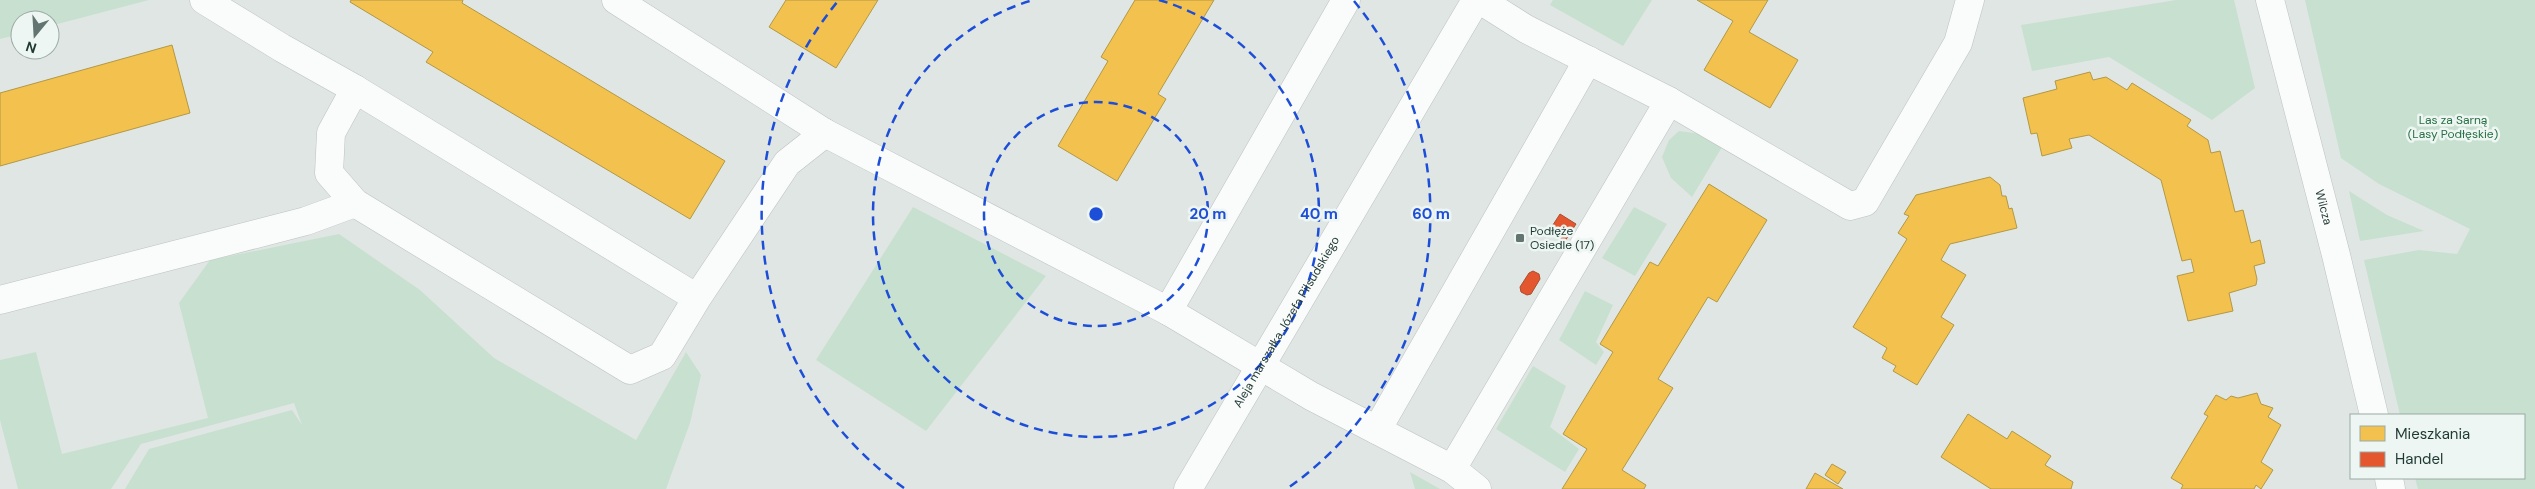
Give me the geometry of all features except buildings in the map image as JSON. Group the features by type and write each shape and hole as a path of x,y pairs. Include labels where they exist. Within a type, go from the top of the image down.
{"street":[{"path":"204,0 282,48 355,89 697,298"},
{"path":"616,0 825,133 1168,311 1260,366 1452,469 1477,489"},
{"path":"1168,311 1346,0"},
{"path":"1478,0 1526,29 1669,101 1850,206 1865,202 1958,43 1970,0"},
{"name":"Aleja marszałka Józefa Piłsudskiego","path":"1188,489 1478,0"},
{"name":"Wilcza","path":"2270,0 2336,255 2374,414"},
{"path":"1377,430 1588,60"},
{"path":"355,89 331,134 329,173 355,203 630,370 662,356 697,298 786,162 825,133"},
{"path":"1452,469 1669,101"},
{"path":"0,300 297,224 355,203"}],"green space":[{"path":"0,0 149,0 60,23 60,10 10,10 10,36 0,39"},
{"path":"1553,0 1652,0 1623,46 1550,5"},
{"path":"2176,0 2234,0 2255,88 2212,120 2109,57 2032,71 2021,25"},
{"name":"Las za Sarną (Lasy Podłęskie)","path":"2305,0 2535,0 2535,489 2418,489 2415,479 2525,479 2525,414 2400,414 2364,260 2419,250 2457,254 2470,229 2379,184 2341,158"},
{"path":"1679,131 1701,134 1722,147 1692,197 1671,178 1662,157 1669,140"},
{"path":"2349,191 2387,215 2424,231 2360,241"},
{"path":"913,207 1046,276 926,431 816,360"},
{"path":"1634,207 1667,224 1635,276 1602,258"},
{"path":"339,234 420,290 494,358 636,440 686,352 701,375 690,423 666,489 125,489 149,449 292,410 302,425 294,403 141,444 111,489 18,489 0,420 0,360 36,352 62,454 208,418 179,303 210,260"},
{"path":"1585,291 1613,305 1596,342 1604,352 1596,365 1559,340"},
{"path":"1533,366 1566,386 1550,427 1579,449 1565,472 1496,429"},
{"path":"1410,472 1440,489 1415,489"}],"place":[{"name":"Podłęże Osiedle (17)","path":"1520,238"}]}
